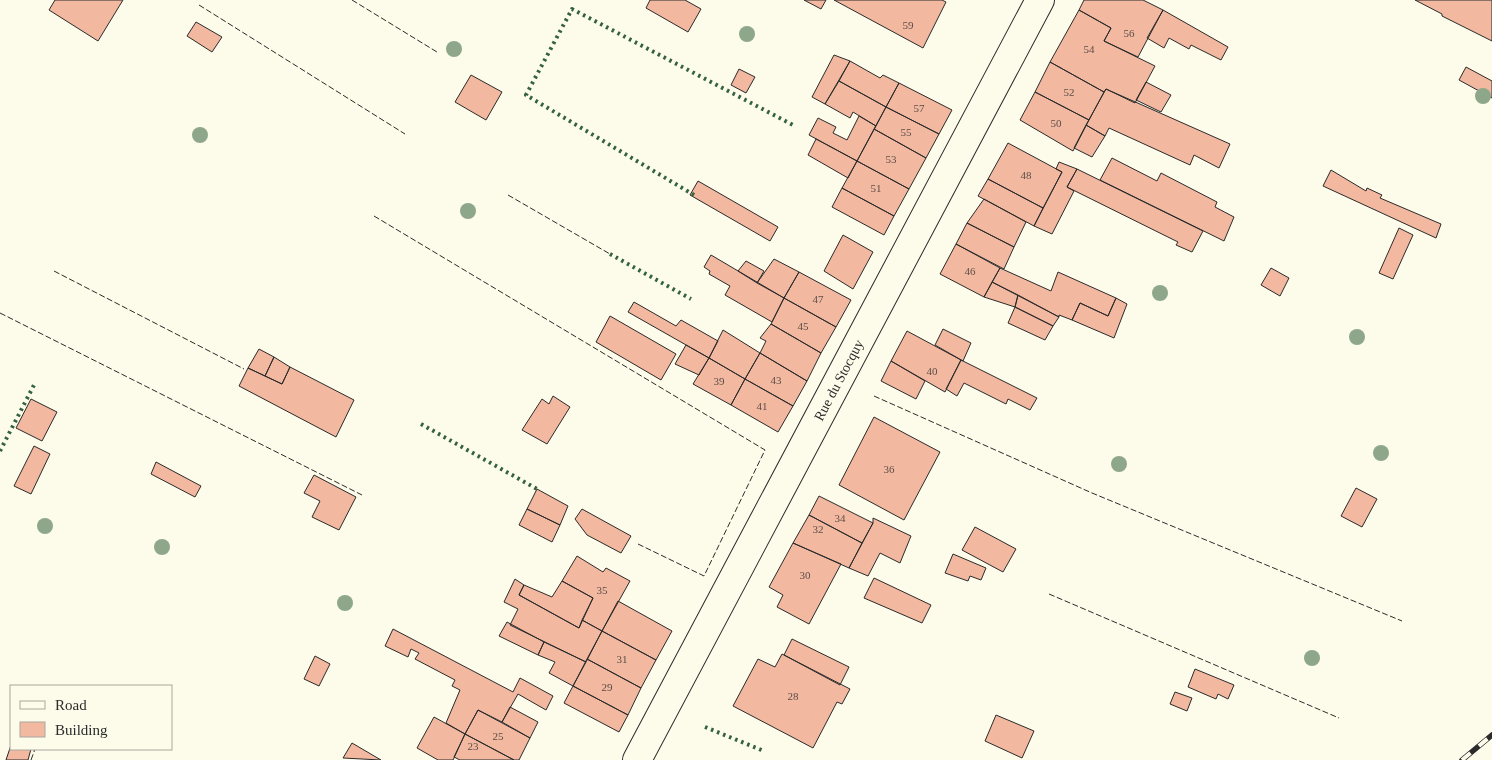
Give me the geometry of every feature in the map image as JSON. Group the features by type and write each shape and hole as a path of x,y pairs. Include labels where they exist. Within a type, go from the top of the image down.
{"street":[{"name":"Rue du Stocquy","path":"637,760 1040,0"}],"building":[{"path":"55,0 123,0 98,41 49,10"},
{"path":"650,0 685,0 701,9 688,32 646,8"},
{"path":"804,0 826,0 821,9"},
{"path":"834,0 942,0 946,2 923,48"},
{"path":"1084,0 1143,0 1163,10 1138,57 1104,41 1111,28 1079,10"},
{"path":"1415,0 1492,0 1492,41 1442,16 1442,14"},
{"path":"1079,10 1111,28 1104,41 1155,66 1135,103 1106,89 1104,92 1050,62"},
{"path":"1163,10 1228,47 1221,60 1191,45 1189,49 1169,38 1164,48 1147,38"},
{"path":"196,22 222,37 212,52 187,36"},
{"path":"834,55 850,61 825,104 812,97"},
{"path":"850,61 880,78 883,75 899,83 886,107 839,81"},
{"path":"1050,62 1104,92 1089,120 1035,92"},
{"path":"1466,67 1492,81 1492,98 1459,80"},
{"path":"739,69 755,77 746,93 731,85"},
{"path":"471,75 502,92 486,120 455,102"},
{"path":"839,81 886,107 876,126 853,112 850,118 825,104"},
{"path":"1146,82 1171,95 1161,112 1136,100"},
{"path":"899,83 952,110 939,134 886,107"},
{"path":"1106,89 1230,144 1219,168 1194,155 1190,165 1109,128 1105,136 1086,125"},
{"path":"1035,92 1089,120 1073,151 1020,120"},
{"path":"886,107 939,134 926,158 874,129"},
{"path":"859,116 876,126 857,161 809,135 818,118 836,127 833,133 847,140"},
{"path":"1086,125 1105,136 1092,157 1074,148"},
{"path":"874,129 926,158 909,189 857,161"},
{"path":"816,139 857,161 848,178 808,155"},
{"path":"1008,143 1062,172 1043,208 988,179"},
{"path":"1112,158 1157,181 1161,173 1217,202 1215,207 1234,217 1224,241 1100,180"},
{"path":"857,161 909,189 894,216 842,188"},
{"path":"1059,162 1077,169 1067,187 1074,191 1052,234 1034,226 1062,172 1056,169"},
{"path":"1077,169 1203,231 1192,252 1176,245 1178,242 1067,187"},
{"path":"1331,170 1366,191 1367,188 1382,195 1380,198 1441,224 1436,238 1323,186"},
{"path":"988,179 1043,208 1034,226 978,196"},
{"path":"698,181 778,227 770,241 690,195"},
{"path":"842,188 894,216 884,235 832,207"},
{"path":"984,199 1026,222 1014,247 967,223"},
{"path":"967,223 1014,247 1004,269 956,244"},
{"path":"1399,228 1413,235 1393,279 1379,273"},
{"path":"843,235 873,252 853,289 824,271"},
{"path":"956,244 1000,268 984,297 940,274"},
{"path":"711,255 784,298 772,322 725,295 730,286 709,274 710,271 704,267"},
{"path":"774,259 799,272 784,298 757,283"},
{"path":"746,261 764,271 757,283 738,271"},
{"path":"1000,268 1051,291 1058,272 1116,298 1108,316 1080,303 1072,320 1059,315 1059,317 992,282"},
{"path":"1271,268 1289,278 1280,296 1261,285"},
{"path":"799,272 851,300 836,327 784,298"},
{"path":"992,282 1018,295 1015,307 984,297"},
{"path":"1018,295 1059,317 1053,326 1015,307"},
{"path":"784,298 836,327 821,353 771,324"},
{"path":"1116,298 1127,304 1114,338 1072,320 1080,303 1108,316"},
{"path":"634,302 676,326 681,320 718,341 709,358 628,312"},
{"path":"1015,307 1053,326 1045,340 1008,323"},
{"path":"610,316 676,354 661,380 596,342"},
{"path":"771,324 821,353 807,381 760,353 766,341 760,338"},
{"path":"943,329 971,343 963,361 935,345"},
{"path":"723,330 760,353 745,379 709,358"},
{"path":"907,331 961,360 945,392 891,361"},
{"path":"686,345 709,358 699,375 675,364"},
{"path":"259,349 274,357 265,376 248,368"},
{"path":"760,353 807,381 793,406 745,379"},
{"path":"274,357 290,367 282,384 265,376"},
{"path":"709,358 745,379 731,405 693,384"},
{"path":"961,360 1037,398 1030,410 1008,399 1006,404 964,383 957,396 946,389"},
{"path":"891,361 925,381 916,399 881,381"},
{"path":"290,367 354,400 336,437 239,386 248,368 282,384"},
{"path":"745,379 793,406 778,432 731,405"},
{"path":"553,396 570,407 547,444 522,430 542,399 549,404"},
{"path":"31,399 57,412 42,441 16,428"},
{"path":"874,417 940,452 904,520 839,485"},
{"path":"34,446 50,454 31,494 14,486"},
{"path":"156,462 201,486 195,497 151,474"},
{"path":"314,475 356,497 339,530 312,517 320,501 304,493"},
{"path":"1356,488 1377,499 1362,527 1341,516"},
{"path":"537,489 568,506 560,525 527,509"},
{"path":"819,496 873,523 862,543 809,515"},
{"path":"527,509 560,525 552,542 519,525"},
{"path":"582,509 631,536 621,553 587,535 575,519"},
{"path":"809,515 862,543 849,568 793,543"},
{"path":"873,518 911,536 900,563 880,553 868,576 849,568 873,523"},
{"path":"975,527 1016,549 1003,572 962,550"},
{"path":"793,543 841,564 809,624 777,607 783,595 769,587"},
{"path":"953,554 986,568 981,580 970,576 968,581 945,573"},
{"path":"577,556 603,572 606,568 630,581 602,631 582,620 593,598 562,581"},
{"path":"874,578 931,605 922,623 864,598"},
{"path":"515,579 524,585 519,595 579,628 582,620 602,631 586,662 510,625 518,609 504,602"},
{"path":"562,581 593,598 579,628 519,595 524,585 552,597"},
{"path":"618,601 672,631 656,660 602,631"},
{"path":"507,622 544,642 538,655 499,636"},
{"path":"393,629 513,692 520,678 553,696 546,710 518,694 502,722 478,710 465,734 446,723 460,690 452,686 455,680 415,659 419,653 411,649 408,657 385,646"},
{"path":"602,631 656,660 641,688 587,659"},
{"path":"792,639 849,667 840,685 784,655"},
{"path":"544,642 586,662 573,686 549,673 555,662 538,655"},
{"path":"782,654 850,689 842,704 837,702 813,748 733,706 758,659 775,667"},
{"path":"315,656 330,664 319,686 304,679"},
{"path":"587,659 641,688 628,715 573,686"},
{"path":"1195,669 1234,685 1228,699 1218,694 1216,699 1188,687"},
{"path":"573,686 628,715 619,732 564,703"},
{"path":"1175,692 1192,698 1187,711 1170,704"},
{"path":"510,707 538,722 530,738 502,722"},
{"path":"478,710 530,738 519,760 514,760 465,734"},
{"path":"996,715 1034,731 1022,758 985,741"},
{"path":"434,717 465,734 453,760 438,760 417,748"},
{"path":"465,734 514,760 460,760 454,757"},
{"path":"352,743 381,760 343,758"},
{"path":"10,748 10,750 31,750 28,760 6,760"}],"railway":[{"path":"1462,760 1492,735"}],"hedge":[{"path":"694,195 526,95 572,9 793,125"},
{"path":"610,254 691,299"},
{"path":"0,451 34,385"},
{"path":"421,424 537,489"},
{"path":"705,727 764,751"}],"fence":[{"path":"352,0 437,52"},
{"path":"199,5 405,134"},
{"path":"508,195 610,254"},
{"path":"374,216 765,450 704,576 638,544"},
{"path":"54,271 244,369"},
{"path":"0,313 362,495"},
{"path":"874,396 1092,493 1402,621"},
{"path":"1049,594 1339,718"},
{"path":"31,760 35,750"}]}
